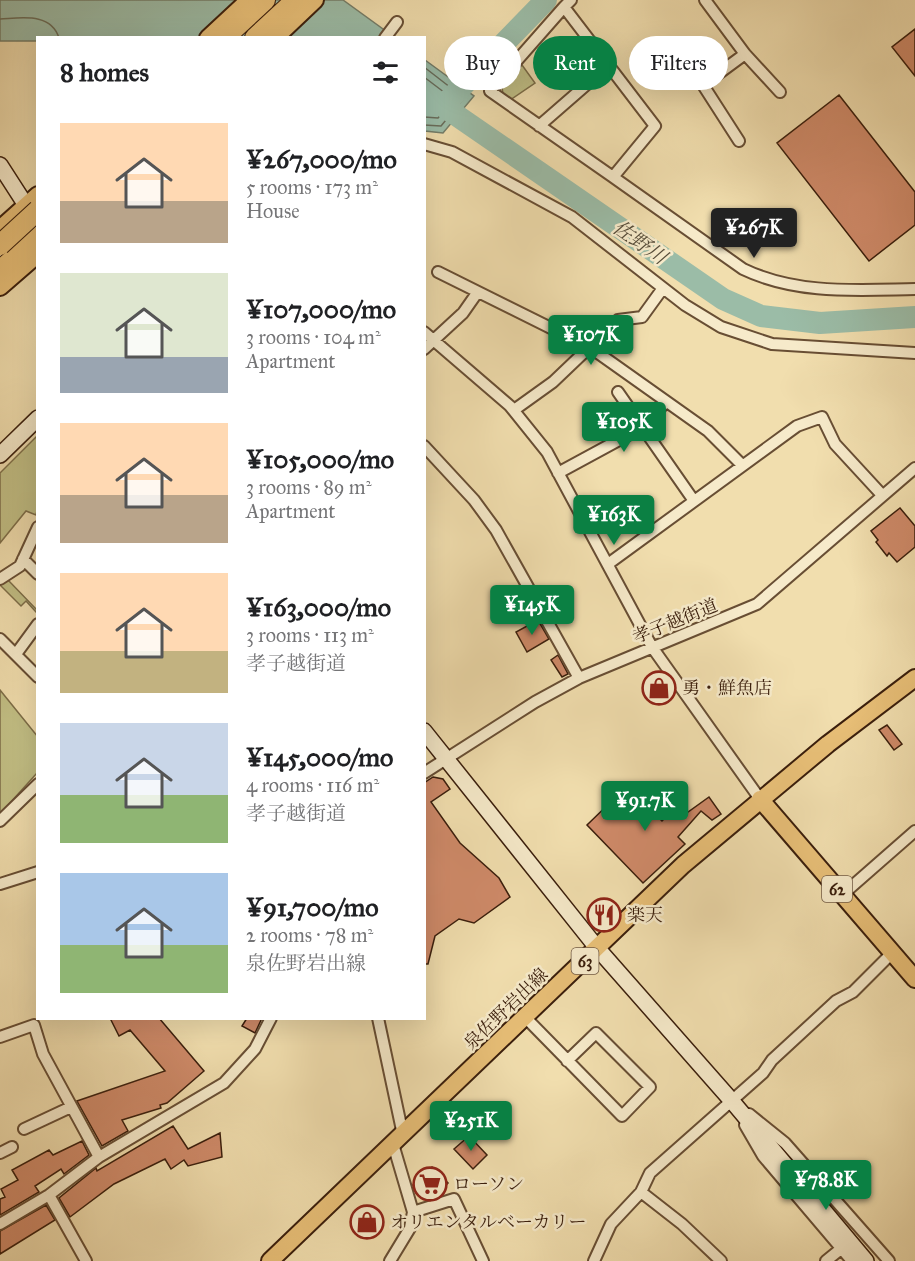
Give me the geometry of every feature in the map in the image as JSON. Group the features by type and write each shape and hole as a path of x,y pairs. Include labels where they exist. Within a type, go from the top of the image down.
{"highway":[{"path":"227,36 265,0"},
{"path":"257,36 296,0"},
{"path":"0,245 34,204"},
{"path":"0,271 36,239"}],"main road":[{"path":"210,36 249,0"},
{"path":"277,36 315,0"},
{"path":"0,230 34,204"},
{"path":"0,287 36,256"},
{"name":"泉佐野岩出線","path":"270,1261 683,865 760,799 915,678"},
{"name":"62","path":"760,799 915,979"}],"street":[{"path":"705,0 745,54 780,92"},
{"path":"590,36 568,3 490,91 743,269 762,278 811,288 915,289"},
{"path":"386,36 397,22"},
{"path":"739,141 703,85 745,54"},
{"path":"613,177 655,126 617,76"},
{"path":"539,126 580,90"},
{"path":"426,145 452,152 572,217 663,288 721,327 752,339 806,348 915,353"},
{"path":"0,165 34,204"},
{"path":"438,272 591,348 708,431 742,465"},
{"path":"514,410 553,382 618,320 642,317 663,288"},
{"path":"477,293 463,313 429,335 514,410 547,452 652,647 760,799"},
{"path":"618,392 694,501"},
{"path":"558,473 641,428 666,402"},
{"path":"608,564 797,426 822,417 835,444 882,495"},
{"path":"0,454 36,420"},
{"path":"426,448 474,500 496,530 579,678"},
{"name":"孝子越街道","path":"426,772 535,702 579,678 757,604 915,468"},
{"path":"0,579 20,566 36,530"},
{"path":"23,558 36,572"},
{"path":"16,654 36,627"},
{"path":"0,639 36,675"},
{"path":"426,734 598,948 867,1261"},
{"path":"0,821 36,786"},
{"path":"842,895 915,831"},
{"path":"0,884 36,873"},
{"path":"594,1261 610,1224 641,1192 650,1173 763,1073 772,1060 836,1001 853,992 892,953"},
{"path":"525,1017 567,1061 621,1116 650,1087 596,1033 567,1061"},
{"path":"0,1224 49,1195 99,1157 224,1083 255,1049 270,1020"},
{"path":"378,1020 413,1212 410,1228 390,1261"},
{"path":"0,1037 34,1025 43,1054 99,1157"},
{"path":"731,1100 763,1156 852,1261"},
{"path":"731,1100 785,1143 889,1261"},
{"path":"24,1129 71,1107"},
{"path":"0,1153 12,1147"},
{"path":"641,1192 682,1224 721,1261"},
{"path":"49,1195 86,1261"},
{"path":"413,1212 454,1199 483,1261"},
{"path":"826,1261 842,1248"}],"shaded area":[{"path":"521,66 533,80 533,84 510,100 503,95 502,90 521,90"},
{"path":"36,437 36,515 26,511 0,543 0,473"},
{"path":"8,580 36,609 36,612 26,601 21,606 0,585"},
{"path":"0,690 36,735 36,774 0,814"}],"water":[{"path":"0,0 343,0 393,36 36,36 36,41 0,41"},
{"path":"426,61 444,74 444,90 466,90 474,96 443,133 426,131"}],"building":[{"path":"915,29 915,76 892,47"},
{"path":"839,95 915,192 915,225 869,261 777,143"},
{"path":"900,508 915,526 915,547 897,562 889,553 887,556 871,531"},
{"path":"538,620 549,639 527,652 516,632"},
{"path":"558,655 568,674 562,677 551,660"},
{"path":"887,725 902,744 894,750 879,730"},
{"path":"433,777 443,779 450,789 431,802 460,843 499,878 510,897 474,923 459,919 435,936 428,964 426,964 426,782"},
{"path":"621,792 634,797 649,813 651,810 662,821 679,804 688,812 709,797 721,814 712,820 701,811 678,837 685,844 643,883 587,825"},
{"path":"111,1020 161,1020 204,1071 167,1103 160,1105 161,1108 122,1120 128,1131 102,1146 77,1101 165,1071 130,1030 119,1036"},
{"path":"246,1020 261,1020 255,1033 242,1026"},
{"path":"463,1105 474,1117 458,1132 447,1120"},
{"path":"173,1126 188,1149 220,1133 222,1157 188,1166 184,1160 171,1169 165,1159 114,1184 70,1217 59,1198 96,1168 97,1171"},
{"path":"469,1136 487,1155 473,1169 454,1149"},
{"path":"82,1141 89,1155 64,1174 61,1169 35,1186 39,1192 0,1215 0,1199 5,1197 1,1189 18,1180 12,1170 49,1150 53,1155"},
{"path":"432,1167 448,1183 433,1198 426,1200 413,1185"},
{"path":"46,1205 55,1220 0,1254 0,1231"}],"waterway":[{"path":"444,105 546,0"},
{"name":"佐野川","path":"426,94 723,299 761,316 820,323 915,317"}],"place":[{"name":"勇・鮮魚店","path":"659,688"},
{"name":"楽天","path":"604,915"},
{"name":"ローソン","path":"430,1184"},
{"name":"オリエンタルベーカリー","path":"367,1222"}]}
